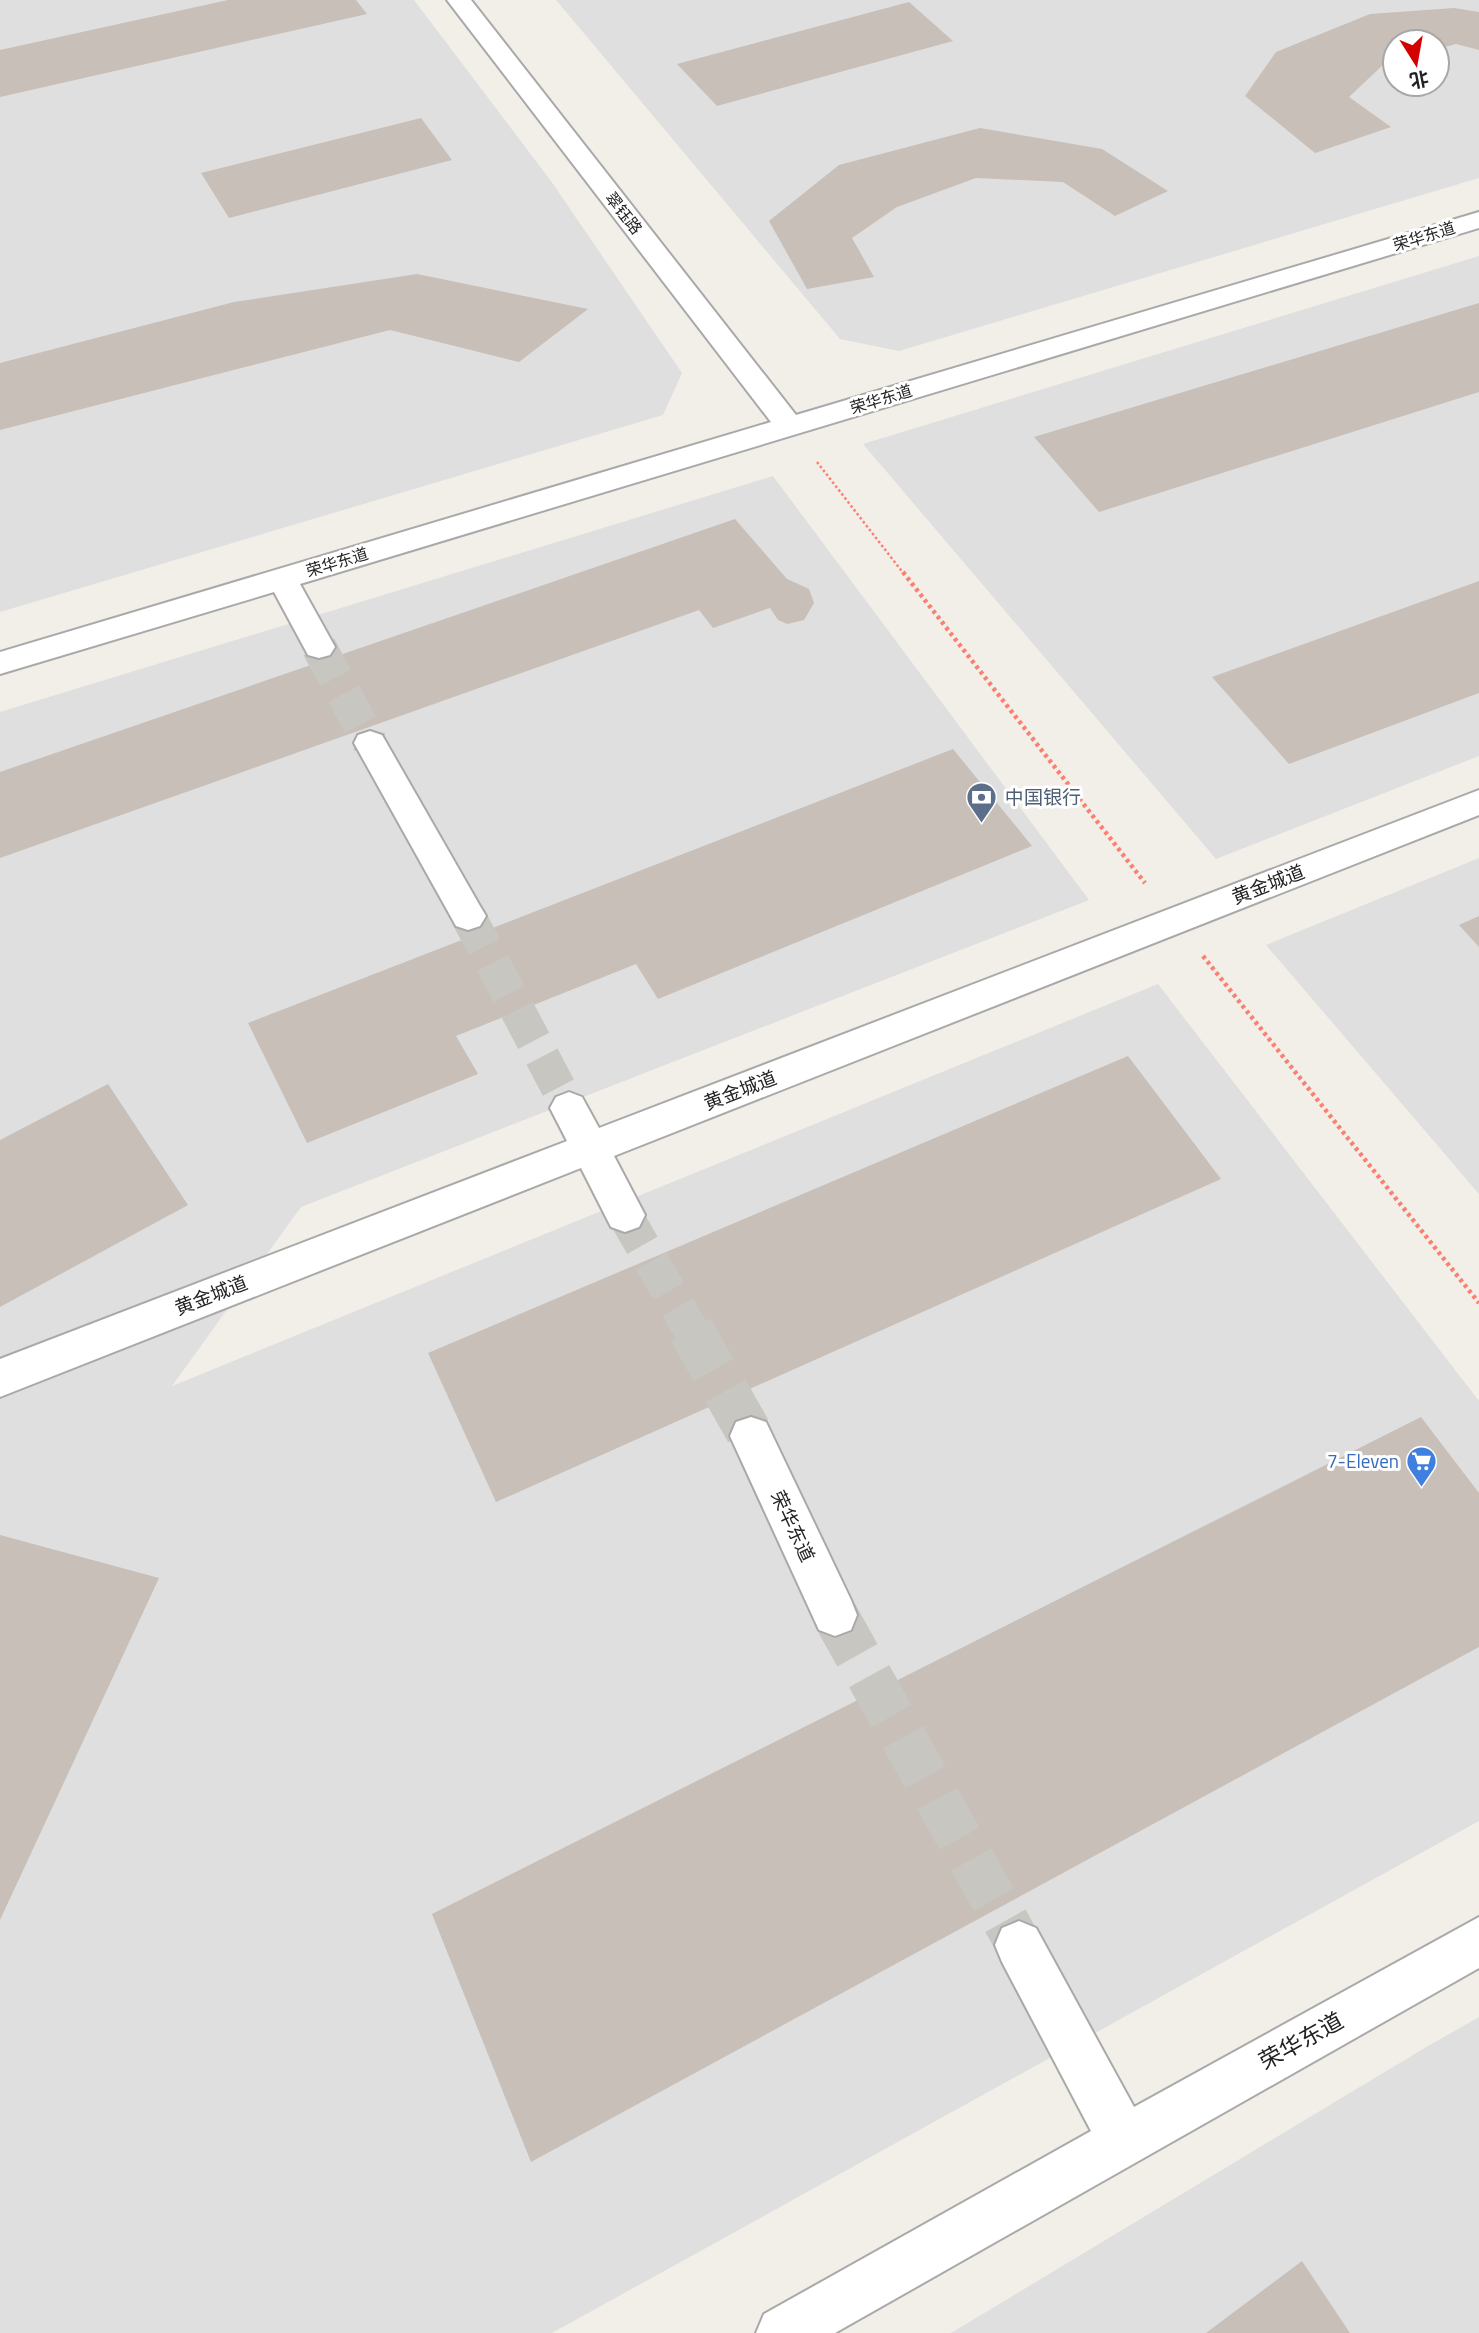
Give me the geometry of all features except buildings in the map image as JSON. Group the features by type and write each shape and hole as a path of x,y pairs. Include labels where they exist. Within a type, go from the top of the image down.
{"street":[{"name":"翠钰路","path":"459,0 789,426"},
{"name":"荣华东道","path":"0,663 1479,219"},
{"name":"荣华东道","path":"282,578 319,647"},
{"path":"370,743 468,916"},
{"name":"黄金城道","path":"0,1378 1479,802"},
{"path":"569,1108 625,1215"},
{"name":"荣华东道","path":"751,1436 835,1615"},
{"name":"荣华东道","path":"783,2333 1479,1941"},
{"path":"1019,1945 1124,2141"}],"path":[{"path":"789,426 1174,920 1479,1303"}],"shaded area":[{"path":"0,0 414,0 551,181 682,373 663,415 0,612"},
{"path":"556,0 1479,0 1479,178 899,351 840,339"},
{"path":"1479,256 1479,756 1216,859 863,444"},
{"path":"773,476 1089,900 301,1207 172,1386 1158,984 1479,1401 1479,1821 552,2333 0,2333 0,712"},
{"path":"1479,858 1479,1194 1266,945"},
{"path":"1479,2017 1479,2333 951,2333 1428,2046"}],"tunnel":[{"path":"319,647 370,743"},
{"path":"468,916 569,1108"},
{"path":"625,1215 692,1332"},
{"path":"691,1330 751,1436"},
{"path":"835,1615 1019,1945"}],"place":[{"name":"中国银行","path":"982,824"},
{"name":"7-Eleven","path":"1422,1488"}]}
